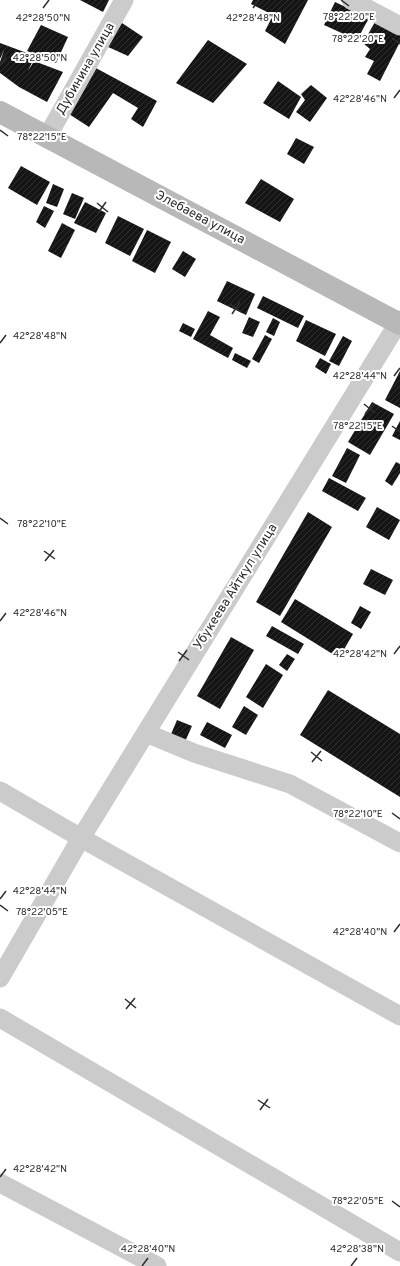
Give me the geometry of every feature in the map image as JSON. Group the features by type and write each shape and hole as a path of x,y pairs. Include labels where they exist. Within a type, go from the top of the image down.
{"street":[{"name":"Дубинина улица","path":"47,137 124,0"},
{"path":"351,0 400,26"},
{"name":"Элебаева улица","path":"0,112 399,322"},
{"name":"Убукеева Айткул улица","path":"0,978 81,838 399,322"},
{"path":"146,732 194,753 290,784 400,843"},
{"path":"0,791 81,838 400,1016"},
{"path":"0,1018 400,1252"},
{"path":"0,1183 157,1266"}],"building":[{"path":"80,0 109,0 103,12"},
{"path":"253,0 308,0 285,44 265,31 273,15 251,4"},
{"path":"335,2 369,18 357,40 324,25"},
{"path":"375,22 400,35 400,42 380,81 367,74 374,61 365,57 370,49 363,43"},
{"path":"122,23 143,37 128,56 106,46"},
{"path":"41,25 68,37 56,63 27,51"},
{"path":"208,40 247,64 213,103 176,83"},
{"path":"0,43 35,56 28,71 34,61 63,72 47,102 19,87 0,73 0,62 4,50 0,59"},
{"path":"94,67 157,101 143,127 131,119 138,108 113,93 89,127 69,114"},
{"path":"278,81 301,97 289,119 263,103"},
{"path":"311,85 327,98 310,122 296,112 305,100 301,94"},
{"path":"296,138 314,147 304,164 287,154"},
{"path":"21,166 50,182 37,205 8,188"},
{"path":"261,179 294,199 280,222 245,203"},
{"path":"53,184 64,189 57,207 46,203"},
{"path":"72,193 84,198 75,219 63,214"},
{"path":"85,202 106,213 96,233 74,223"},
{"path":"44,206 54,211 45,228 36,222"},
{"path":"118,216 144,229 130,256 105,243"},
{"path":"62,223 75,230 61,258 48,251"},
{"path":"147,230 171,242 155,273 132,261"},
{"path":"183,251 196,259 185,277 172,269"},
{"path":"227,281 255,294 246,315 217,301"},
{"path":"263,296 304,316 298,328 257,308"},
{"path":"208,311 220,317 210,335 233,348 228,358 193,339"},
{"path":"249,317 260,322 253,337 242,333"},
{"path":"273,318 280,322 274,336 266,332"},
{"path":"306,320 336,334 325,356 296,341"},
{"path":"183,323 195,329 191,337 179,331"},
{"path":"265,335 272,339 259,363 252,359"},
{"path":"343,336 352,341 339,366 329,361"},
{"path":"235,353 251,361 247,368 232,360"},
{"path":"320,358 331,364 326,374 315,367"},
{"path":"400,371 400,408 385,400"},
{"path":"372,402 394,414 370,455 348,442"},
{"path":"400,421 400,440 392,436"},
{"path":"347,448 360,455 346,483 332,476"},
{"path":"396,462 400,464 400,473 392,486 385,481"},
{"path":"329,478 366,498 358,511 322,491"},
{"path":"377,507 400,520 389,540 366,527"},
{"path":"308,512 332,527 280,616 256,602"},
{"path":"371,569 393,580 385,595 363,584"},
{"path":"295,599 353,634 339,658 281,622"},
{"path":"360,606 371,612 361,629 351,623"},
{"path":"272,626 304,644 298,654 266,636"},
{"path":"231,637 254,650 220,709 197,696"},
{"path":"287,654 295,659 287,671 279,665"},
{"path":"266,664 283,675 263,708 246,697"},
{"path":"328,690 400,734 400,797 300,735"},
{"path":"244,706 258,715 246,735 232,727"},
{"path":"177,720 192,726 184,744 169,739"},
{"path":"207,722 232,735 225,748 200,735"}]}
